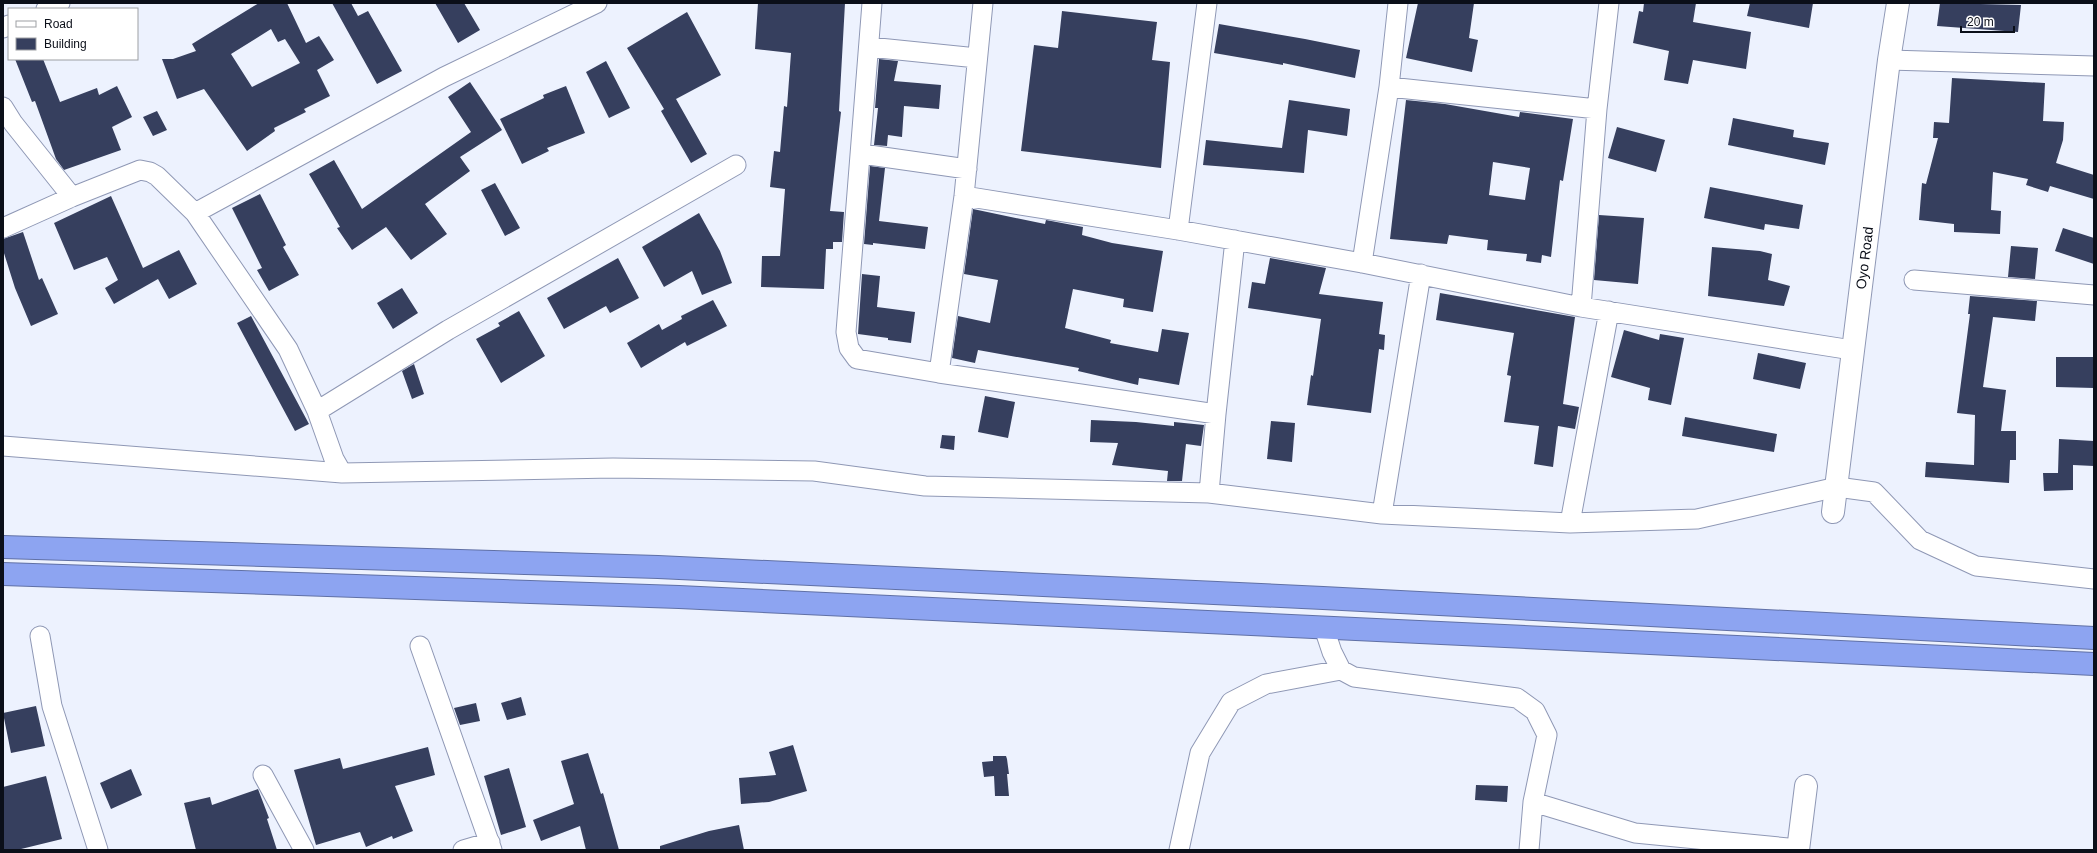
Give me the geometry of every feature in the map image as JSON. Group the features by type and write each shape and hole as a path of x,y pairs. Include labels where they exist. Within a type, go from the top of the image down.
{"highway":[{"path":"3,547 658,567 1323,598 2094,638"},
{"path":"3,574 679,597 2094,664"}],"street":[{"path":"48,8 60,3"},
{"path":"195,213 444,77 597,3"},
{"path":"872,3 862,154 846,332 849,348 857,359 938,373 1216,414"},
{"path":"938,373 964,196 983,3"},
{"path":"1178,230 1207,3"},
{"path":"1362,263 1389,87 1398,3"},
{"path":"1581,307 1597,109 1609,3"},
{"name":"Oyo Road","path":"1833,512 1889,60 1898,3"},
{"path":"869,46 977,58"},
{"path":"1889,60 2094,66"},
{"path":"1389,87 1597,109"},
{"path":"3,107 13,123 72,197"},
{"path":"862,154 967,169"},
{"path":"317,411 448,330 736,165"},
{"path":"3,228 72,197 140,170 150,172 157,176 195,213 288,348 317,411 334,459 342,473"},
{"path":"964,196 1235,240 1422,274 1581,307 1852,350"},
{"path":"1209,494 1235,240"},
{"path":"1382,514 1422,274"},
{"path":"1914,280 2094,295"},
{"path":"1570,523 1609,311"},
{"path":"3,446 342,473 612,468 806,471 925,486 1209,494 1382,514 1570,523 1697,519 1837,487 1874,492 1920,540 1976,566 2094,579"},
{"path":"1324,628 1332,652 1341,670 1354,677 1517,698 1535,711 1547,735 1532,802 1529,850"},
{"path":"40,636 52,706 98,850"},
{"path":"420,646 491,846 463,850"},
{"path":"1179,850 1200,754 1231,702 1266,684 1341,670"},
{"path":"263,775 304,850"},
{"path":"1532,802 1635,834 1798,849 1806,786"}],"building":[{"path":"259,3 287,3 306,43 319,36 334,60 317,70 330,96 304,109 306,112 274,128 275,131 247,151 204,89 177,99 162,59 173,59 196,51 192,44","holes":["271,29 278,42 285,39 300,63 252,87 231,54"]},
{"path":"332,3 351,3 358,16 368,11 402,71 377,84"},
{"path":"435,3 464,3 480,30 458,43"},
{"path":"758,3 845,3 839,111 841,112 830,211 844,212 842,242 833,242 833,249 826,249 824,289 761,287 762,256 780,256 785,189 770,187 774,151 780,152 784,106 787,107 791,53 755,49"},
{"path":"1418,3 1474,3 1469,38 1478,40 1472,72 1406,58"},
{"path":"1644,3 1696,3 1693,22 1751,32 1746,69 1693,60 1688,84 1664,80 1669,51 1633,43 1639,11 1643,12"},
{"path":"1750,3 1813,3 1809,28 1747,16"},
{"path":"1940,3 2021,5 2018,32 1937,26"},
{"path":"1062,11 1157,22 1152,60 1170,62 1161,168 1021,151 1034,45 1058,48"},
{"path":"687,12 721,75 676,99 707,154 691,163 661,111 664,109 627,48"},
{"path":"1219,24 1360,50 1355,78 1283,63 1283,65 1214,53"},
{"path":"879,59 898,61 894,81 941,85 939,109 904,106 902,137 888,135 887,146 874,145 878,108 875,108"},
{"path":"15,60 43,60 60,102 97,88 99,95 117,86 132,117 112,127 121,150 64,170 56,159 35,101 32,102"},
{"path":"606,61 630,108 609,118 586,72"},
{"path":"1952,78 2045,83 2043,121 2064,122 2063,140 2056,163 2094,175 2094,199 2050,186 2048,192 2026,185 2028,179 1993,172 1991,210 2001,211 2000,234 1954,232 1954,224 1919,220 1922,183 1926,184 1938,138 1933,138 1934,122 1949,123"},
{"path":"470,82 502,130 460,157 470,171 425,204 447,234 411,260 386,227 352,250 337,228 340,227 309,174 334,160 362,209 471,132 448,97"},
{"path":"566,86 585,133 547,148 549,151 522,164 500,119 544,98 543,95"},
{"path":"1289,100 1350,109 1347,136 1308,130 1304,173 1203,165 1206,140 1282,148"},
{"path":"1406,100 1445,104 1519,117 1520,112 1573,119 1563,181 1560,180 1551,257 1542,255 1541,263 1526,261 1527,254 1487,250 1488,240 1449,235 1447,244 1390,239","holes":["1493,162 1530,168 1525,200 1489,195"]},
{"path":"157,111 167,130 153,136 143,117"},
{"path":"1733,118 1794,130 1793,137 1829,143 1825,165 1728,145"},
{"path":"1617,127 1665,140 1656,172 1608,158"},
{"path":"870,166 885,168 879,221 928,227 925,249 873,243 873,245 864,244"},
{"path":"495,183 520,228 505,236 481,190"},
{"path":"1710,187 1803,205 1799,229 1765,224 1764,230 1704,218"},
{"path":"260,194 286,245 283,247 299,275 269,291 257,270 262,268 232,208"},
{"path":"111,196 143,268 179,250 197,284 169,299 158,279 114,304 105,288 118,280 107,257 74,270 54,223"},
{"path":"973,209 1045,224 1046,220 1083,227 1082,235 1112,243 1163,251 1153,312 1123,307 1124,299 1073,289 1065,328 1111,340 1110,343 1158,352 1162,329 1189,333 1179,385 1139,378 1138,385 1078,371 1079,368 978,350 975,363 952,358 958,316 990,323 998,280 964,274"},
{"path":"699,213 720,251 732,283 702,295 692,271 664,287 642,247"},
{"path":"1599,215 1644,218 1638,284 1594,280"},
{"path":"2063,228 2094,238 2094,264 2055,251"},
{"path":"23,232 39,280 42,278 58,314 31,326 15,288 3,250 3,239"},
{"path":"2011,246 2038,248 2035,279 2008,277"},
{"path":"1712,247 1760,251 1772,254 1768,280 1790,286 1784,306 1708,296"},
{"path":"618,258 639,298 610,313 606,306 564,329 547,298"},
{"path":"1270,258 1326,268 1319,294 1383,302 1379,334 1385,335 1384,350 1379,349 1371,413 1307,405 1311,375 1313,376 1321,319 1248,308 1252,282 1265,284"},
{"path":"862,274 880,276 877,307 915,312 911,343 858,334"},
{"path":"402,288 418,313 393,329 377,303"},
{"path":"1440,293 1575,317 1563,404 1579,407 1575,429 1558,426 1553,467 1534,464 1539,426 1504,422 1511,376 1507,375 1514,333 1436,320"},
{"path":"1970,296 2037,301 2035,321 1993,317 1983,387 2006,390 2001,431 2016,431 2016,460 2010,460 2009,483 1925,477 1926,462 1974,465 1975,415 1957,413 1970,314 1968,314"},
{"path":"713,300 727,326 687,346 685,342 641,368 627,343 659,324 662,330 682,319 681,316"},
{"path":"519,311 545,356 501,383 476,339 500,326 498,323"},
{"path":"251,316 309,424 295,431 237,323"},
{"path":"1624,330 1659,340 1660,334 1684,338 1671,405 1648,400 1650,388 1611,377"},
{"path":"1758,353 1806,363 1800,389 1753,379"},
{"path":"2056,357 2094,357 2094,388 2056,387"},
{"path":"414,364 424,394 412,399 402,371"},
{"path":"985,396 1015,402 1008,438 978,432"},
{"path":"1685,417 1777,434 1774,452 1682,436"},
{"path":"1091,420 1136,422 1174,426 1174,422 1204,425 1201,446 1186,444 1182,481 1167,481 1168,471 1112,465 1118,443 1090,442"},
{"path":"1271,421 1295,423 1292,462 1267,459"},
{"path":"942,435 955,436 954,450 940,448"},
{"path":"2059,439 2094,441 2094,466 2073,465 2073,490 2044,491 2043,473 2058,473"},
{"path":"521,697 526,715 507,720 501,703"},
{"path":"476,703 480,721 460,725 454,708"},
{"path":"36,706 45,746 11,753 3,713"},
{"path":"793,745 807,791 769,802 741,804 739,778 776,775 769,752"},
{"path":"428,747 435,775 395,786 413,831 393,839 392,836 366,847 360,832 316,845 294,770 340,758 343,769"},
{"path":"588,753 601,794 603,793 619,850 586,850 580,826 541,841 533,820 574,804 561,761"},
{"path":"993,756 1006,756 1009,774 1007,774 1009,796 995,796 994,776 984,777 982,762 993,761"},
{"path":"509,768 526,827 501,835 484,776"},
{"path":"131,769 142,795 111,809 100,783"},
{"path":"46,776 62,839 17,850 3,850 3,787"},
{"path":"1476,785 1508,786 1507,802 1475,800"},
{"path":"258,789 269,818 267,819 277,850 196,850 184,803 210,797 212,805"},
{"path":"739,825 744,850 660,850 660,846 709,831"}]}
